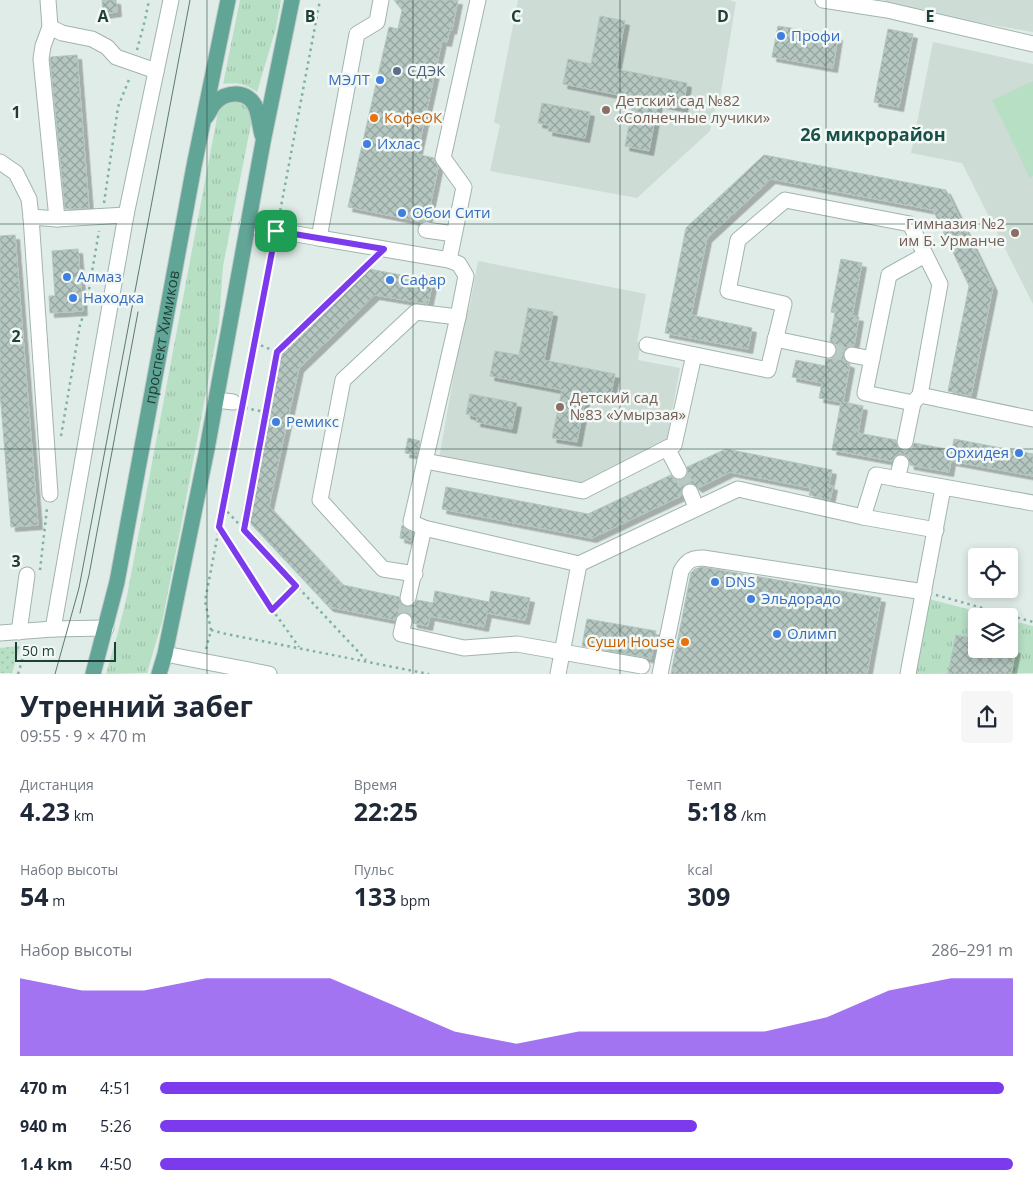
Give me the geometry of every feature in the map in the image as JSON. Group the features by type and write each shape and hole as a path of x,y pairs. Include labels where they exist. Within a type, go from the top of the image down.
{"main road":[{"name":"проспект Химиков","path":"93,674 117,582 202,122 228,0"},
{"path":"159,674 165,654 216,400 263,142 292,0"},
{"path":"202,122 215,103 222,98 234,94 244,95 256,107 263,142"}],"street":[{"path":"48,0 50,27 43,46 41,59 57,219"},
{"path":"54,629 126,215 171,0"},
{"path":"318,238 357,34 377,22 381,0"},
{"path":"449,260 464,187 443,158 478,0"},
{"path":"823,0 887,10 1033,44"},
{"path":"50,27 62,33 92,39 107,46 116,57 156,71"},
{"path":"0,162 16,173 29,199 50,494"},
{"path":"646,345 768,370 784,304 728,291 738,240 785,200 910,224 940,284 905,442"},
{"path":"31,217 57,219 126,215"},
{"path":"248,225 449,260 459,264 466,276 411,522 424,528 580,564 696,507 738,489 863,517 936,530"},
{"path":"426,230 454,234"},
{"path":"925,254 889,275 865,393 916,399 1033,419"},
{"path":"415,574 383,569 320,500 343,380 416,312 458,317"},
{"path":"775,339 828,350"},
{"path":"425,460 583,491 674,445 694,355"},
{"path":"852,355 872,359"},
{"path":"216,400 239,400"},
{"path":"667,448 679,471"},
{"path":"897,479 900,463"},
{"path":"863,517 876,475 1033,503"},
{"path":"908,674 943,488"},
{"path":"690,492 696,507"},
{"path":"408,598 424,528"},
{"path":"660,674 681,570 686,562 693,558 712,559 924,592"},
{"path":"558,674 580,564"},
{"path":"25,631 33,572"},
{"path":"404,622 401,634 464,648 517,644 642,666"},
{"path":"0,633 106,628"},
{"path":"165,654 269,674"}],"path":[{"path":"61,436 80,325 86,307 102,217 118,107 134,64 148,0"},
{"path":"239,400 254,343 320,0"},
{"path":"244,530 277,352 384,249"},
{"path":"254,343 277,352"},
{"path":"266,412 242,407 205,601 211,630 429,674"},
{"path":"33,572 50,494"},
{"path":"223,508 367,662"},
{"path":"219,527 272,610 300,649"},
{"path":"272,610 296,586"},
{"path":"924,592 1033,622"},
{"path":"18,674 25,631"}],"shaded area":[{"name":"Детский сад №82 «Солнечные лучики»","path":"518,0 728,0 736,2 720,98 718,98 710,131 637,198 490,171 500,125 494,122"},
{"path":"885,0 1033,0 1033,32 884,6"},
{"name":"Гимназия №2 им Б. Урманче","path":"933,42 1033,64 1033,304 962,163 911,153"},
{"name":"Детский сад №83 «Умырзая»","path":"478,261 646,294 637,342 641,343 638,360 680,368 666,445 582,487 439,459 465,310 469,310"}],"green space":[{"path":"240,0 281,0 276,28 257,92 241,84 223,84"},
{"path":"1033,81 1033,176 1030,178 992,100"},
{"path":"235,102 248,109 251,124 223,266 219,323 162,622 147,673 106,674 127,596 218,112 225,105"},
{"path":"925,598 968,609 968,658 1018,658 1018,622 1033,626 1033,673 911,674"},
{"path":"20,646 12,673 0,673 0,648"}],"building":[{"path":"102,0 116,0 117,12 103,14"},
{"path":"394,0 458,0 452,30 450,29 447,42 442,41 417,154 434,158 438,168 427,221 422,222 348,207 389,27 398,29 402,10"},
{"path":"600,16 625,21 616,69 687,83 683,108 658,103 649,151 625,146 634,98 563,84 568,59 591,64"},
{"path":"778,26 838,36 833,68 772,57"},
{"path":"888,29 913,34 899,107 874,102"},
{"path":"77,55 89,208 65,209 50,59 51,57"},
{"path":"542,103 590,112 585,138 548,131 549,125 538,123"},
{"path":"764,155 946,190 993,287 971,396 948,391 969,286 933,210 771,179 707,238 691,315 752,328 748,349 665,333 686,228"},
{"path":"15,235 38,525 11,527 0,392 0,236"},
{"path":"78,249 83,311 50,313 49,296 55,296 52,251"},
{"path":"841,259 862,263 852,316 859,317 854,346 845,348 843,354 845,362 850,364 843,402 863,406 858,433 896,440 898,449 904,451 912,449 914,443 952,450 954,439 1033,454 1033,476 951,461 949,472 910,465 908,457 903,454 895,456 892,461 832,450 841,402 819,398 822,383 792,377 796,360 825,366 826,359 831,359 837,352 837,347 830,341 835,313 831,312"},
{"path":"369,269 433,281 428,304 375,295 299,368 269,506 343,585 399,597 401,604 406,607 414,605 417,600 433,603 435,591 489,602 491,591 530,598 525,620 487,613 484,627 430,616 428,626 413,623 411,615 406,612 398,614 395,620 329,607 242,514 276,359"},
{"path":"528,308 553,312 544,360 615,374 610,399 586,395 577,442 552,438 562,390 490,376 495,351 519,355"},
{"path":"470,394 517,403 512,429 476,422 477,417 466,414"},
{"path":"408,438 420,441 417,455 405,453"},
{"path":"726,449 832,470 829,485 833,486 830,500 809,495 811,488 730,472 698,488 692,483 686,484 681,490 681,496 592,538 442,509 446,487 588,514 671,475 674,479 683,479 687,476 687,467"},
{"path":"402,525 413,533 411,541 400,538"},
{"name":"Олимп","path":"702,567 881,598 867,674 671,674 691,573 695,569"},
{"path":"587,619 656,631 651,659 582,646"},
{"path":"956,635 968,637 968,658 1014,658 1011,674 948,674"}],"tunnel":[{"path":"828,350 852,355"},
{"path":"679,471 690,492"},
{"path":"404,621 408,598"}],"tram line":[{"path":"55,674 79,588 190,0"},
{"path":"80,613 89,575 138,312"}],"place":[{"name":"Профи","path":"781,36"},
{"name":"СДЭК","path":"397,71"},
{"name":"МЭЛТ","path":"380,80"},
{"name":"Детский сад №82 «Солнечные лучики»","path":"606,110"},
{"name":"КофеОК","path":"374,118"},
{"name":"Ихлас","path":"367,144"},
{"name":"Обои Сити","path":"402,213"},
{"name":"Гимназия №2 им Б. Урманче","path":"1015,233"},
{"name":"Алмаз","path":"67,277"},
{"name":"Сафар","path":"390,280"},
{"name":"Находка","path":"73,298"},
{"name":"Детский сад №83 «Умырзая»","path":"560,407"},
{"name":"Ремикс","path":"276,422"},
{"name":"Орхидея","path":"1019,453"},
{"name":"DNS","path":"715,582"},
{"name":"Эльдорадо","path":"751,599"},
{"name":"Олимп","path":"777,634"},
{"name":"Суши House","path":"685,642"}],"district":[{"name":"26 микрорайон","path":"873,135"}],"route":[{"path":"276,231 384,249 277,352 244,530 296,586 272,610 219,527 276,231"}]}
